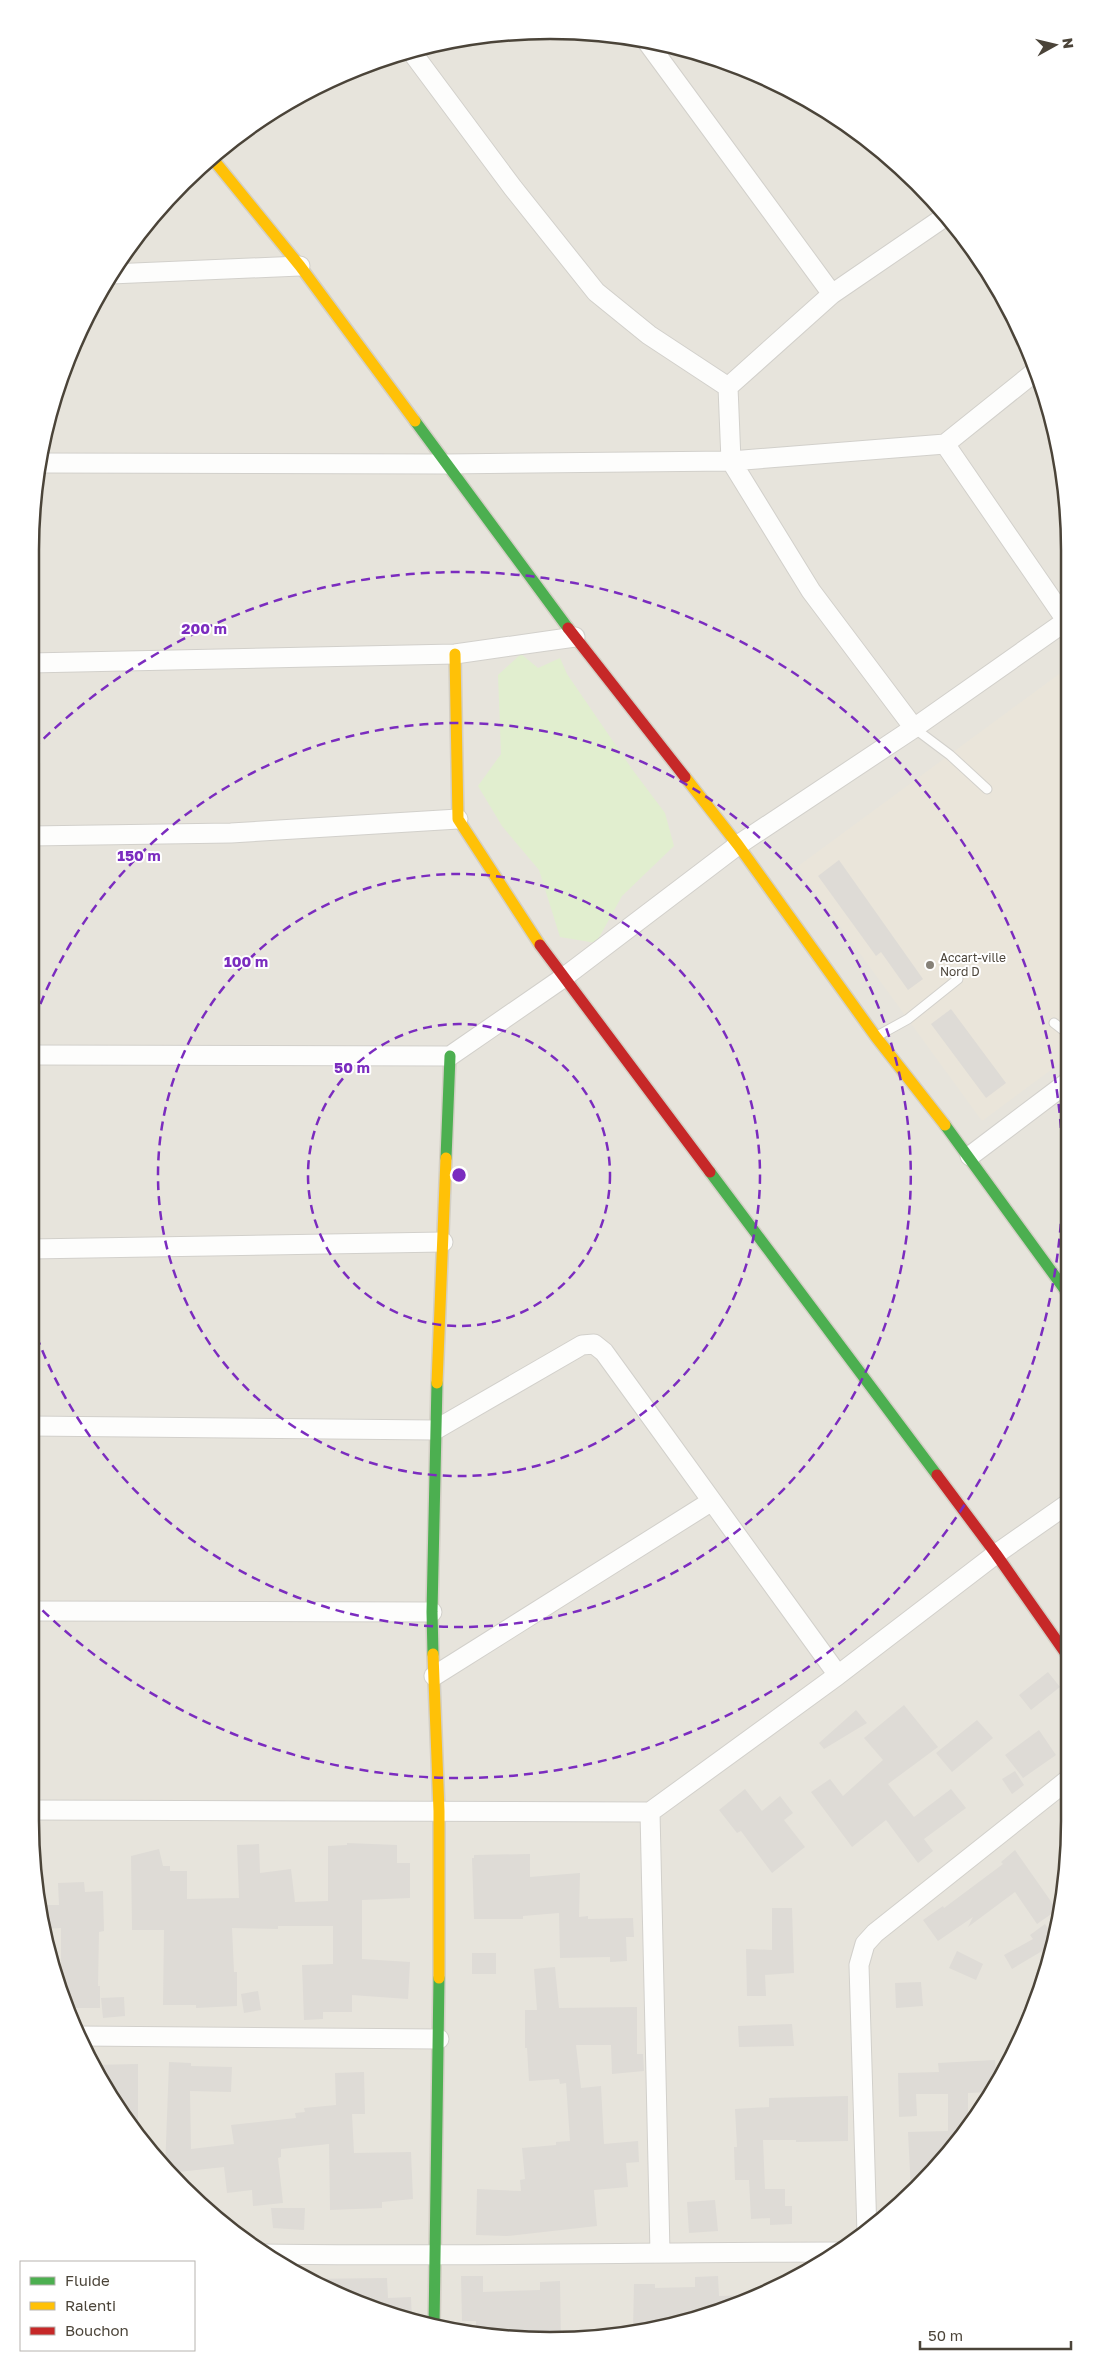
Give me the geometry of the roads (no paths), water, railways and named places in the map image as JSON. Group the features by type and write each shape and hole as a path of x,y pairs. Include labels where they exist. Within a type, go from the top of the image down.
{"street":[{"path":"653,50 832,294"},
{"path":"415,57 513,188 596,292 649,335 728,387"},
{"path":"216,163 300,266 575,637 738,845 876,1037 970,1156 1061,1284"},
{"path":"728,387 832,294 940,220"},
{"path":"120,274 300,266"},
{"path":"47,463 445,464 731,461 945,444 1030,376"},
{"path":"728,387 731,461 811,591 914,728"},
{"path":"945,444 1061,614"},
{"path":"39,1055 450,1056 563,978 738,845 914,728 1061,625"},
{"path":"39,663 455,654 575,637"},
{"path":"455,654 458,819 529,932 996,1554 1061,1645"},
{"path":"39,836 231,833 458,819"},
{"path":"434,2319 439,2039 439,1811 432,1612 435,1430 450,1056"},
{"path":"970,1156 1061,1087"},
{"path":"39,1249 443,1242"},
{"path":"39,1426 435,1430 582,1345 594,1344 604,1352 838,1675"},
{"path":"434,1676 712,1501"},
{"path":"39,1810 650,1812 838,1675 996,1554 1061,1509"},
{"path":"39,1611 432,1612"},
{"path":"866,2223 859,1965 865,1944 875,1933 1061,1785"},
{"path":"650,1812 660,2252"},
{"path":"86,2036 439,2039"},
{"path":"279,2254 436,2256 660,2252 825,2252"}],"lane":[{"path":"914,728 950,755 987,789"},
{"path":"876,1037 908,1019 958,980"},
{"path":"1054,1023 1061,1029"}],"place":[{"name":"Accart-ville Nord D","path":"930,965"}]}
